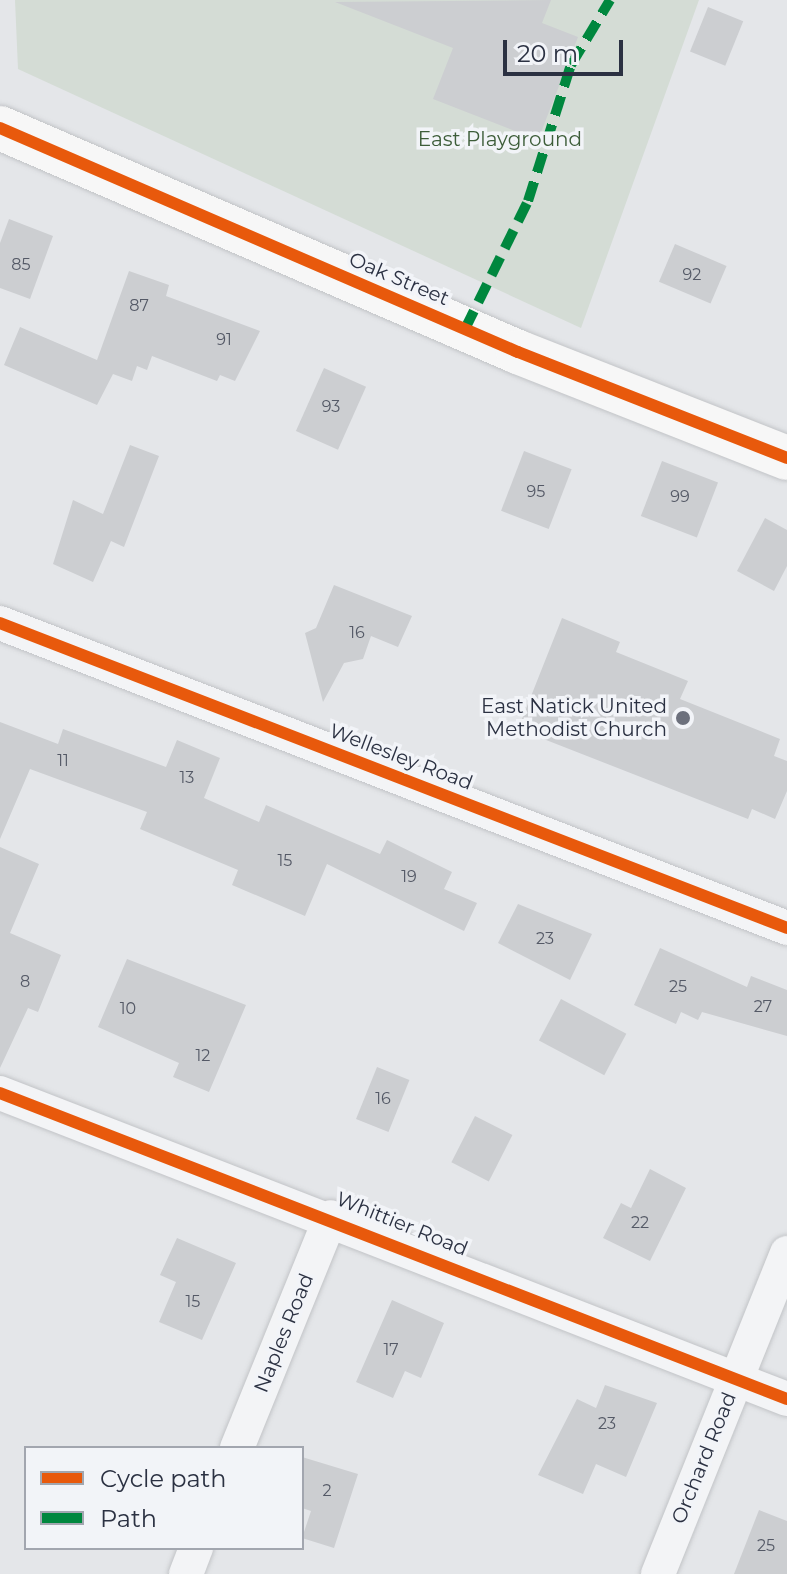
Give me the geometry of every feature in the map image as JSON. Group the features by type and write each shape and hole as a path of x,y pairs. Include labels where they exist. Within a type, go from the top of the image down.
{"main road":[{"name":"Oak Street","path":"0,128 518,352 787,458"}],"street":[{"name":"Wellesley Road","path":"0,623 787,928"},
{"name":"Whittier Road","path":"0,1093 331,1217 787,1399"},
{"name":"Naples Road","path":"238,1446 331,1217"},
{"name":"Orchard Road","path":"658,1574 787,1253"},
{"path":"186,1574 195,1550"}],"green space":[{"name":"East Playground","path":"15,0 699,0 581,328 18,69"}],"building":[{"path":"551,0 542,23 578,37 538,140 433,99 453,48 335,2"},
{"path":"708,7 743,21 725,66 690,52"},
{"path":"9,219 53,236 30,299 0,288 0,243"},
{"path":"675,244 727,266 711,304 659,282"},
{"path":"129,271 169,285 166,296 260,331 235,381 220,375 217,381 152,356 147,370 137,366 132,381 113,374 97,405 4,365 20,327 97,360"},
{"path":"324,368 366,387 338,450 296,431"},
{"path":"130,445 159,456 124,547 111,541 93,582 53,564 73,500 103,514"},
{"path":"524,451 572,469 549,529 501,511"},
{"path":"662,461 718,483 697,538 641,516"},
{"path":"765,518 787,530 787,566 774,591 737,571"},
{"path":"334,585 412,616 398,647 371,636 363,659 344,663 323,702 305,633 316,628"},
{"name":"East Natick United Methodist Church","path":"562,618 620,642 616,652 688,681 680,699 780,739 774,756 787,761 787,791 775,819 752,809 748,819 518,729"},
{"path":"0,722 58,744 63,729 166,767 177,740 220,758 204,798 259,822 266,805 380,854 387,840 452,872 444,889 477,903 464,931 327,864 305,916 232,885 238,870 140,829 147,812 30,769 0,839"},
{"path":"0,847 39,864 10,933 61,955 38,1012 28,1008 0,1068"},
{"path":"518,904 592,934 570,980 498,943"},
{"path":"660,948 747,987 751,976 787,990 787,1036 702,1012 698,1020 681,1012 676,1024 634,1005"},
{"path":"127,959 246,1005 209,1092 173,1077 179,1063 98,1027"},
{"path":"561,999 626,1034 604,1075 539,1040"},
{"path":"377,1067 409,1080 388,1132 356,1119"},
{"path":"475,1116 512,1135 489,1181 451,1162"},
{"path":"650,1169 686,1188 650,1261 603,1238 621,1203 631,1208"},
{"path":"177,1238 236,1263 202,1340 159,1322 176,1282 160,1275"},
{"path":"392,1300 444,1323 421,1378 405,1371 393,1398 356,1382"},
{"path":"605,1385 657,1403 626,1477 596,1464 583,1494 538,1475 577,1399 596,1408"},
{"path":"304,1458 358,1474 334,1548 304,1539 311,1511 304,1509"},
{"path":"759,1510 787,1521 787,1574 734,1574"}],"marked path":[{"path":"465,329 528,201 571,65 610,0"}],"cycle path":[{"path":"0,128 518,352 787,458"},
{"path":"0,623 787,928"},
{"path":"0,1093 787,1399"}],"place":[{"name":"East Natick United Methodist Church","path":"683,718"}]}
